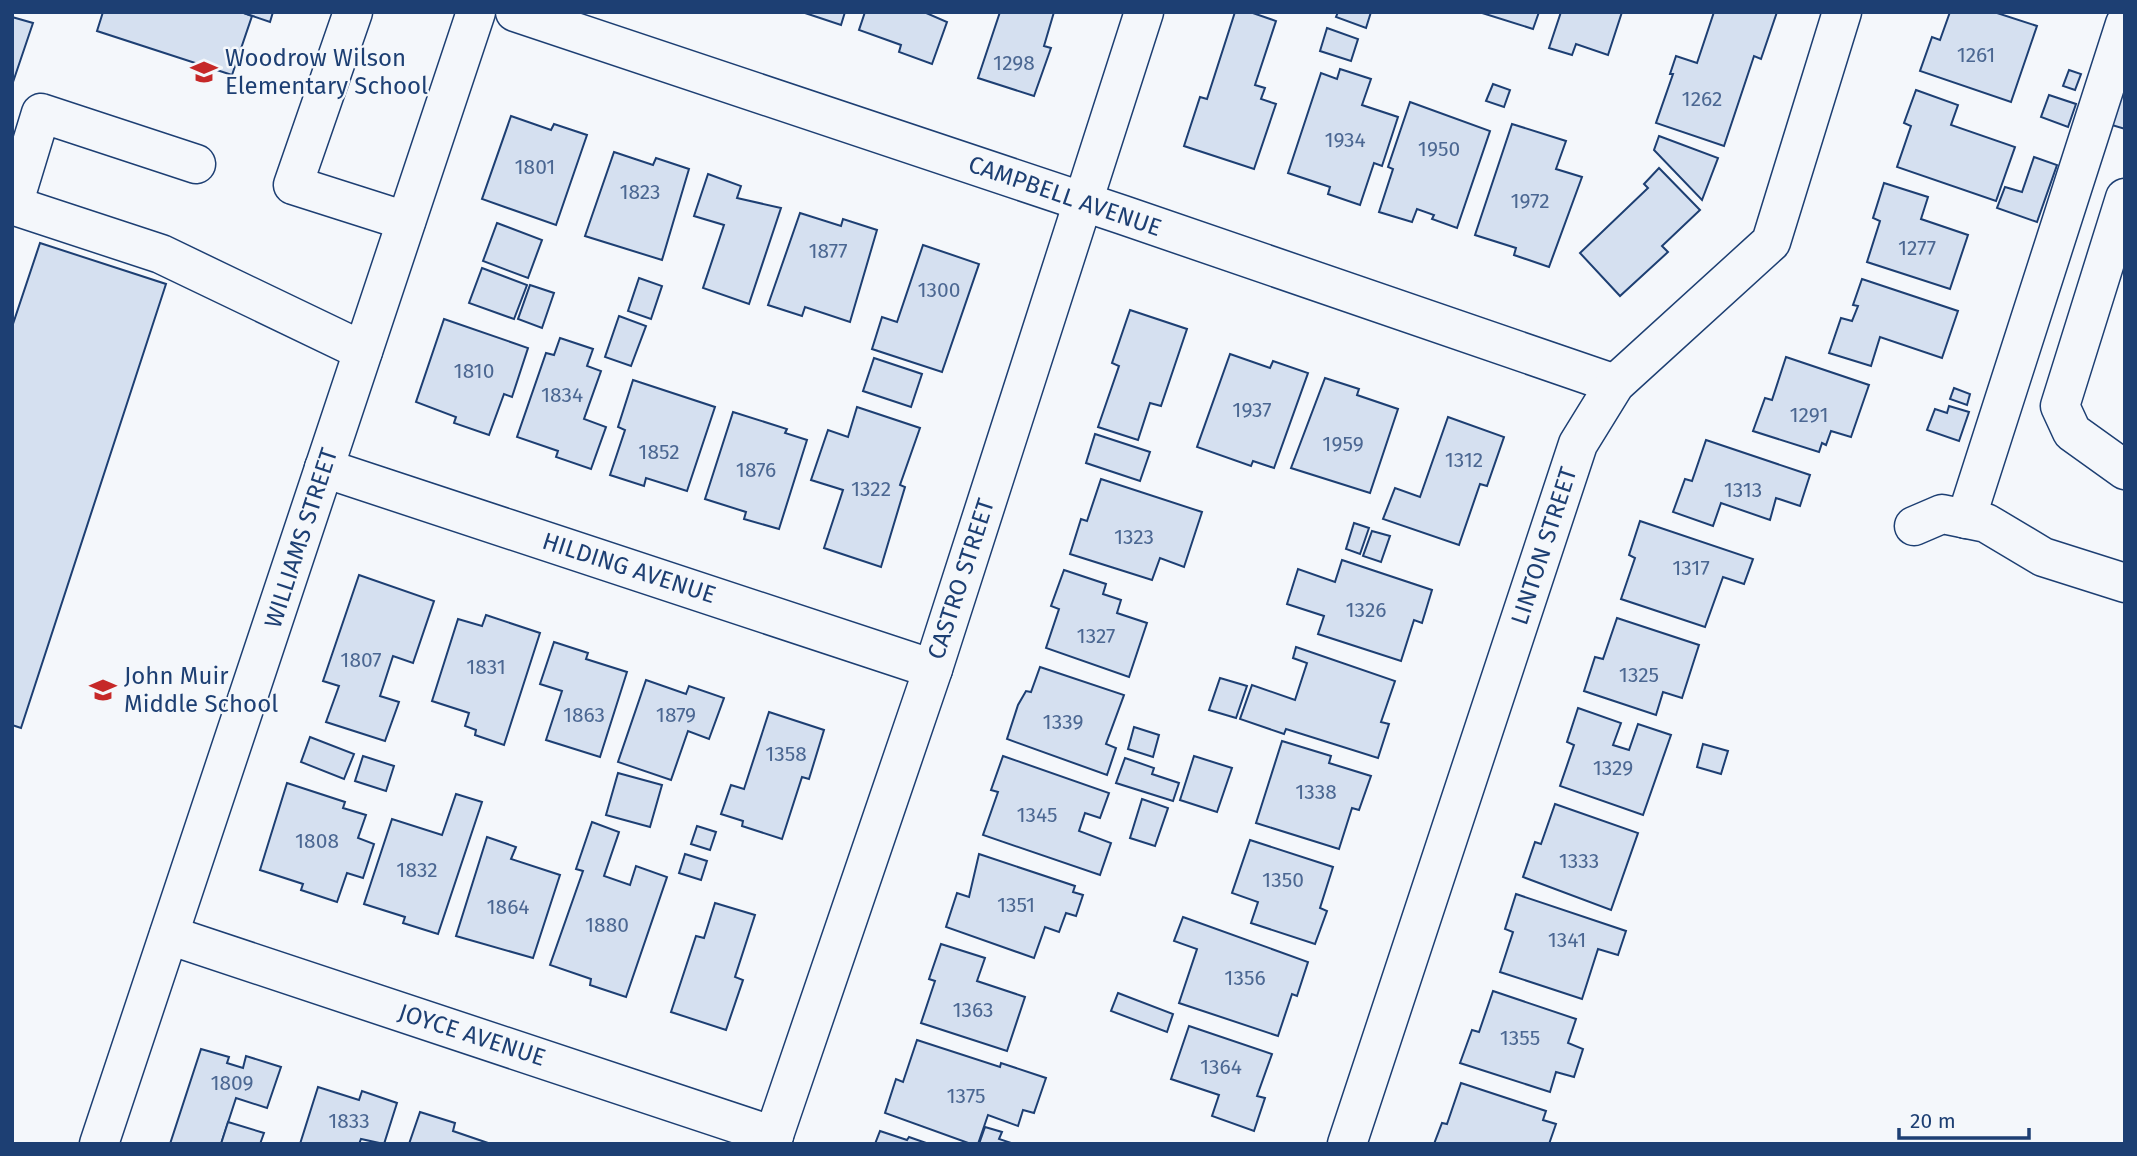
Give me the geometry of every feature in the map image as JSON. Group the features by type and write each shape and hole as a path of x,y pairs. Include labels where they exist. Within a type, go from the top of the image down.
{"street":[{"path":"353,12 293,185 406,221"},
{"name":"WILLIAMS STREET","path":"99,1144 475,12"},
{"name":"CAMPBELL AVENUE","path":"515,12 1082,201 1615,384"},
{"name":"CASTRO STREET","path":"773,1140 933,669 1144,12"},
{"name":"LINTON STREET","path":"1347,1144 1578,444 1615,384 1771,242 1842,12"},
{"path":"1966,519 2125,24"},
{"path":"196,164 41,113 13,205 161,254 363,351"},
{"path":"2125,198 2060,406 2072,432 2125,470"},
{"name":"HILDING AVENUE","path":"324,468 933,669"},
{"path":"1914,526 1942,514 1986,523 2043,557 2125,583"},
{"name":"JOYCE AVENUE","path":"169,935 773,1140"}],"building":[{"path":"103,12 241,12 252,16 232,75 97,31"},
{"path":"241,12 273,12 270,22"},
{"path":"802,12 845,12 841,25"},
{"path":"865,12 924,12 947,22 932,64 899,52 901,45 859,30"},
{"path":"1000,12 1054,12 1044,46 1051,48 1034,96 978,78"},
{"path":"1235,12 1250,12 1276,21 1255,85 1265,88 1261,99 1276,104 1254,169 1184,146 1200,97 1207,99"},
{"path":"1338,12 1371,12 1366,28 1336,17"},
{"path":"1479,12 1539,12 1533,29"},
{"path":"1561,12 1622,12 1608,55 1576,44 1572,55 1549,48"},
{"path":"1714,12 1777,12 1761,59 1754,56 1724,146 1656,123 1673,74 1670,74 1676,56 1697,63"},
{"path":"1950,12 1994,12 2037,26 2011,102 1920,71 1932,37 1940,40"},
{"path":"12,17 33,23 12,85"},
{"path":"1327,28 1358,39 1351,61 1320,51"},
{"path":"2125,53 2125,129 2102,122"},
{"path":"1340,69 1371,79 1362,105 1398,117 1382,166 1374,163 1360,205 1328,194 1330,187 1288,173 1321,73 1337,79"},
{"path":"2069,70 2081,74 2075,90 2063,86"},
{"path":"1493,84 1510,90 1504,107 1486,101"},
{"path":"1916,90 1958,105 1951,125 2015,147 1996,201 1897,167 1911,126 1904,123"},
{"path":"2049,95 2076,104 2068,127 2041,117"},
{"path":"1410,102 1490,131 1457,228 1432,219 1434,215 1417,209 1412,222 1379,212 1393,169 1388,167"},
{"path":"511,116 551,130 554,124 587,135 556,225 482,199"},
{"path":"1512,124 1566,141 1556,169 1582,177 1549,267 1514,255 1516,248 1475,235"},
{"path":"1659,136 1718,158 1702,200 1654,150"},
{"path":"614,152 653,165 656,158 689,169 662,260 585,236"},
{"path":"2034,157 2057,165 2037,222 1997,208 2005,187 2022,192"},
{"path":"1659,168 1700,210 1662,246 1668,252 1620,296 1580,253 1648,188 1644,184"},
{"path":"708,174 741,186 737,198 781,208 749,304 703,288 724,225 694,216"},
{"path":"1884,183 1928,197 1921,219 1968,235 1950,289 1867,262 1880,221 1873,218"},
{"path":"800,213 841,226 843,219 877,230 850,322 805,307 802,316 768,305"},
{"path":"497,223 542,240 528,278 483,261"},
{"path":"40,243 166,284 21,728 12,725 12,327"},
{"path":"923,245 979,264 942,372 872,349 882,317 897,322"},
{"path":"482,268 527,285 514,319 469,303"},
{"path":"639,278 662,286 651,319 628,311"},
{"path":"1862,279 1958,311 1942,358 1880,337 1871,366 1829,353 1841,318 1852,321 1858,306 1853,305"},
{"path":"530,285 554,293 542,328 518,319"},
{"path":"1130,310 1187,329 1161,406 1150,403 1138,440 1098,427 1119,366 1112,363"},
{"path":"619,316 646,326 631,366 605,357"},
{"path":"444,319 528,348 512,397 504,394 489,435 454,423 456,417 416,402"},
{"path":"560,338 593,349 587,366 601,371 584,419 606,427 591,469 556,457 558,451 517,437 546,353 554,355"},
{"path":"1230,354 1270,368 1273,361 1308,373 1274,468 1253,461 1251,466 1197,447"},
{"path":"1786,357 1869,385 1851,437 1831,431 1826,445 1822,443 1819,452 1753,431 1765,398 1772,400"},
{"path":"874,358 922,374 911,407 863,391"},
{"path":"1325,378 1359,389 1357,395 1398,409 1370,493 1291,468"},
{"path":"633,380 715,407 687,491 646,478 644,486 610,475 625,430 618,427"},
{"path":"1954,388 1970,394 1967,405 1950,399"},
{"path":"1949,406 1969,412 1959,441 1927,430 1935,409 1947,413"},
{"path":"857,407 920,428 900,485 905,487 881,567 824,548 843,490 811,480 828,430 848,437"},
{"path":"733,412 787,429 785,433 807,440 779,529 744,519 746,512 705,499"},
{"path":"1448,417 1504,437 1487,486 1480,484 1459,545 1383,519 1395,488 1420,497"},
{"path":"1095,434 1150,452 1140,481 1086,463"},
{"path":"1706,440 1810,475 1800,506 1776,498 1770,520 1721,503 1713,526 1673,512 1685,479 1692,481"},
{"path":"1101,479 1202,512 1184,567 1160,558 1152,580 1070,554 1081,519 1087,521"},
{"path":"1640,521 1753,559 1744,584 1723,577 1705,627 1621,599 1635,558 1629,555"},
{"path":"1354,523 1369,528 1360,554 1346,549"},
{"path":"1372,531 1390,536 1381,562 1363,556"},
{"path":"1342,560 1432,590 1422,623 1414,620 1401,661 1318,634 1324,616 1287,604 1298,569 1335,582"},
{"path":"1064,570 1106,584 1103,594 1121,600 1117,613 1147,623 1129,677 1046,648 1059,609 1051,606"},
{"path":"359,575 434,601 413,663 393,656 380,696 399,702 385,741 326,722 339,686 323,681"},
{"path":"486,615 540,633 504,745 475,735 476,730 465,726 469,713 432,701 458,619 482,626"},
{"path":"1617,618 1699,645 1682,698 1663,692 1656,715 1584,691 1595,657 1603,659"},
{"path":"554,642 588,653 586,659 627,672 600,757 546,740 562,691 540,684"},
{"path":"1296,647 1395,681 1381,722 1389,724 1378,758 1286,729 1284,734 1240,719 1252,685 1295,700 1307,663 1293,658"},
{"path":"1040,667 1124,695 1106,744 1116,748 1107,775 1007,739 1018,705 1026,691 1031,692"},
{"path":"1220,678 1247,686 1236,718 1209,710"},
{"path":"646,680 686,694 689,686 724,698 709,739 688,731 671,780 618,762"},
{"path":"1578,708 1621,723 1613,745 1629,750 1638,724 1671,735 1643,815 1560,786 1574,745 1567,742"},
{"path":"769,712 824,730 809,779 802,777 782,839 742,826 743,821 721,814 731,785 744,789"},
{"path":"1134,727 1159,735 1153,757 1128,749"},
{"path":"310,737 354,754 344,779 301,762"},
{"path":"1282,741 1331,756 1329,763 1371,776 1359,810 1352,808 1339,849 1256,823"},
{"path":"1703,744 1728,751 1721,774 1697,767"},
{"path":"363,756 394,766 386,791 355,781"},
{"path":"1003,756 1109,793 1100,818 1085,813 1079,831 1111,843 1100,875 983,835 998,792 991,790"},
{"path":"1194,756 1232,768 1217,812 1180,800"},
{"path":"1125,758 1154,768 1152,774 1179,783 1173,801 1116,783"},
{"path":"618,773 662,785 650,827 606,815"},
{"path":"287,783 345,802 343,808 366,815 358,838 374,844 363,878 347,873 337,902 301,890 303,884 260,870"},
{"path":"456,794 482,802 438,934 403,923 405,917 364,904 392,819 442,835"},
{"path":"1142,799 1168,808 1155,846 1130,838"},
{"path":"1555,804 1638,833 1611,910 1523,877 1535,842 1541,844"},
{"path":"592,822 619,832 604,876 630,885 636,866 667,877 626,997 590,985 591,979 550,965 583,871 576,869"},
{"path":"697,826 716,832 710,850 691,844"},
{"path":"487,837 516,847 511,859 560,875 533,958 456,936"},
{"path":"1250,840 1333,867 1320,908 1327,911 1315,944 1251,923 1258,902 1232,893"},
{"path":"685,854 707,861 701,880 679,873"},
{"path":"979,854 1075,886 1073,892 1083,895 1076,916 1066,913 1059,932 1045,927 1034,958 946,927 957,893 969,897"},
{"path":"1516,894 1626,931 1618,955 1598,949 1582,999 1500,972 1513,932 1505,929"},
{"path":"715,903 755,915 735,977 743,980 726,1030 671,1012 696,936 704,938"},
{"path":"1183,917 1308,962 1297,996 1292,994 1278,1036 1179,1003 1197,949 1174,941"},
{"path":"941,944 985,958 977,981 1025,997 1007,1051 921,1023 935,981 929,979"},
{"path":"1493,991 1576,1019 1568,1043 1583,1049 1574,1077 1556,1072 1550,1092 1460,1063 1472,1030 1479,1032"},
{"path":"1118,993 1173,1014 1167,1032 1111,1011"},
{"path":"1189,1026 1272,1054 1257,1096 1265,1098 1254,1131 1212,1116 1219,1095 1171,1079"},
{"path":"917,1040 1000,1067 1001,1063 1046,1078 1034,1113 1023,1110 1018,1126 988,1115 978,1144 971,1144 885,1113 896,1079 903,1082"},
{"path":"201,1049 229,1057 227,1063 243,1068 246,1056 281,1067 267,1108 236,1098 221,1144 170,1144"},
{"path":"1461,1083 1546,1111 1543,1120 1556,1124 1549,1144 1434,1144 1442,1123 1447,1124"},
{"path":"318,1087 359,1100 362,1091 397,1103 384,1144 361,1139 359,1144 300,1144"},
{"path":"420,1112 455,1123 453,1131 491,1144 409,1144"},
{"path":"228,1122 264,1133 260,1144 221,1144"},
{"path":"985,1127 1002,1132 999,1139 1014,1144 979,1144"},
{"path":"880,1131 907,1140 909,1137 929,1144 875,1144"}],"place":[{"name":"Woodrow Wilson Elementary School","path":"204,72"},
{"name":"John Muir Middle School","path":"103,690"}]}
